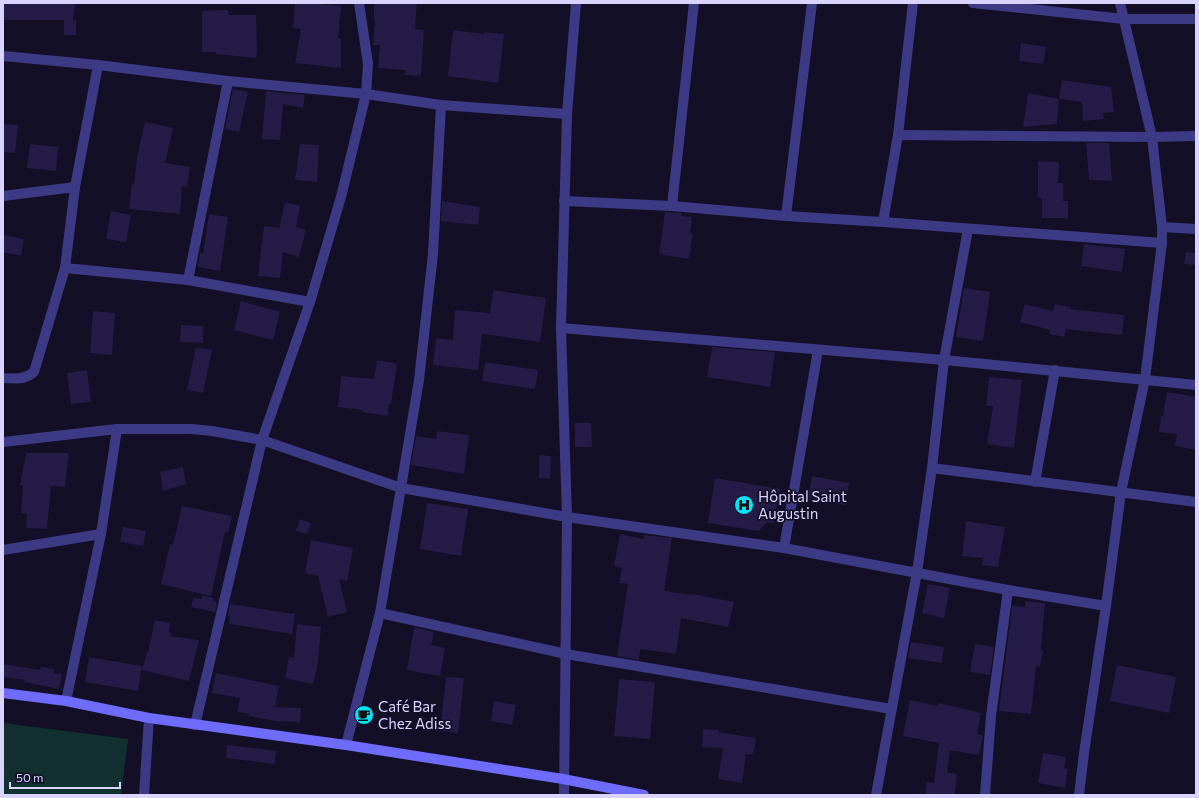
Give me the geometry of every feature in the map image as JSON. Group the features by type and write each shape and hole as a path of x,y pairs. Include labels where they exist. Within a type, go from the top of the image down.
{"main road":[{"path":"3,693 66,701 149,718 346,745 564,779 644,795"}],"street":[{"path":"195,725 262,440 310,302 341,197 366,94 368,64 359,3"},
{"path":"564,795 567,517 561,328 567,114 576,3"},
{"path":"672,206 694,3"},
{"path":"786,216 812,3"},
{"path":"883,222 898,135 913,3"},
{"path":"973,3 1124,20 1196,19"},
{"path":"1079,795 1106,606 1120,492 1145,379 1162,243 1162,227 1152,137 1120,3"},
{"path":"3,56 98,65 228,81 366,94 441,105 567,114"},
{"path":"3,378 19,380 28,377 34,372 65,268 75,188 98,65"},
{"path":"188,280 228,81"},
{"path":"346,745 380,613 419,380 432,262 441,105"},
{"path":"898,135 1196,136"},
{"path":"3,196 75,188"},
{"path":"564,201 672,206 786,216 1162,243"},
{"path":"1162,227 1196,228"},
{"path":"876,795 917,572 932,468 944,360 968,229"},
{"path":"65,268 188,280 310,302"},
{"path":"561,328 944,360 1196,385"},
{"path":"784,548 818,350"},
{"path":"1035,482 1055,370"},
{"path":"66,701 101,534 117,429"},
{"path":"3,442 117,429 192,429 212,431 262,440 401,488 567,517 784,548 1008,590 1106,606"},
{"path":"932,468 1196,502"},
{"path":"3,550 101,534"},
{"path":"986,795 991,716 1008,590"},
{"path":"380,613 566,654 891,709"},
{"path":"144,795 149,718"}],"green space":[{"path":"3,723 128,739 121,795 3,795"}],"building":[{"path":"3,3 75,3 73,20 76,20 76,35 64,35 64,20 3,20"},
{"path":"295,3 341,6 338,38 341,39 341,68 295,63 301,29 293,28"},
{"path":"374,3 417,3 415,29 424,30 421,76 405,75 406,70 378,68 380,45 373,45 375,20 374,21"},
{"path":"228,10 229,15 256,15 256,58 216,54 216,52 202,52 202,11"},
{"path":"453,30 484,34 484,32 504,34 498,83 448,76"},
{"path":"1021,43 1046,47 1043,64 1019,61"},
{"path":"1062,80 1111,87 1114,112 1103,113 1104,119 1083,121 1082,102 1059,99"},
{"path":"233,89 248,92 239,132 225,129"},
{"path":"266,91 305,95 303,108 283,104 280,140 262,139"},
{"path":"1028,93 1059,99 1057,124 1023,127"},
{"path":"145,122 173,128 165,163 190,167 187,187 182,186 180,214 129,209 132,184 134,184 137,158"},
{"path":"3,124 18,125 15,153 3,152"},
{"path":"1086,143 1109,143 1112,181 1089,180"},
{"path":"30,144 58,147 56,171 27,168"},
{"path":"300,144 319,145 317,182 295,180"},
{"path":"1038,161 1059,162 1058,183 1063,183 1063,201 1068,201 1068,218 1042,218 1042,198 1038,198"},
{"path":"442,201 480,207 478,225 441,221"},
{"path":"285,202 300,206 296,227 306,230 299,257 283,252 280,278 258,276 264,226 279,228"},
{"path":"111,211 131,215 126,242 106,239"},
{"path":"665,212 682,213 681,216 692,217 690,234 693,234 689,259 659,254"},
{"path":"209,214 228,217 220,271 198,267 200,253 203,254"},
{"path":"3,235 24,239 21,256 3,252"},
{"path":"1084,244 1125,249 1122,272 1081,266"},
{"path":"1186,252 1196,253 1196,265 1184,264"},
{"path":"964,288 990,292 983,341 956,337"},
{"path":"493,290 546,298 540,342 482,334 478,370 433,365 436,338 453,340 455,310 490,313"},
{"path":"241,301 280,312 273,340 234,330"},
{"path":"1025,304 1053,311 1055,304 1070,307 1070,309 1124,315 1122,335 1066,329 1064,337 1049,334 1050,330 1020,322"},
{"path":"93,311 115,313 112,355 90,353"},
{"path":"181,325 203,326 203,343 180,342"},
{"path":"196,347 212,350 203,393 187,390"},
{"path":"712,347 775,352 770,387 707,377"},
{"path":"377,360 397,364 388,416 363,412 363,410 338,407 341,376 374,379"},
{"path":"485,362 538,370 535,389 482,381"},
{"path":"87,370 91,402 71,404 67,373"},
{"path":"989,377 1022,380 1014,448 987,444 993,406 986,406"},
{"path":"1167,392 1196,397 1196,450 1175,446 1177,434 1159,432"},
{"path":"575,423 591,423 592,447 575,447"},
{"path":"437,431 469,435 464,474 411,465 416,436 436,439"},
{"path":"26,453 69,453 65,487 51,486 47,529 26,528 27,514 21,513 23,485 20,485"},
{"path":"539,455 551,456 550,479 539,478"},
{"path":"183,467 186,484 163,491 160,472"},
{"path":"812,476 849,483 845,505 808,498"},
{"name":"Hôpital Saint Augustin","path":"715,478 780,489 774,523 767,522 759,531 708,523"},
{"path":"427,503 468,509 461,556 420,549"},
{"path":"182,506 232,516 228,533 225,532 211,596 161,584 170,544 173,545"},
{"path":"300,519 311,523 307,534 296,531"},
{"path":"966,521 1005,527 998,567 982,565 983,558 962,556"},
{"path":"123,527 146,531 143,546 120,542"},
{"path":"620,534 643,539 644,535 672,538 664,591 693,594 734,602 728,627 681,618 676,654 640,649 639,660 617,656 628,584 619,583 622,568 614,566"},
{"path":"311,540 353,548 347,581 339,579 347,612 328,617 318,576 305,573"},
{"path":"928,584 950,588 944,618 922,613"},
{"path":"202,595 214,598 213,601 217,602 215,612 191,607 193,598 202,599"},
{"path":"1025,601 1045,603 1041,650 1043,650 1040,667 1036,666 1031,714 999,711 1012,606 1025,607"},
{"path":"230,604 295,614 292,634 229,624 230,616 228,615"},
{"path":"155,620 170,623 170,636 199,640 189,681 142,670 148,652"},
{"path":"297,624 321,627 318,663 313,684 285,678 289,657 294,658"},
{"path":"414,627 434,632 431,645 445,648 440,676 407,670"},
{"path":"911,642 944,647 942,663 908,658"},
{"path":"975,644 994,647 990,675 970,672"},
{"path":"89,657 142,666 138,691 85,682"},
{"path":"3,664 40,670 41,667 54,669 54,673 62,674 59,689 24,682 25,680 3,677"},
{"path":"1117,665 1176,677 1169,713 1110,701"},
{"path":"216,673 279,686 275,707 301,708 300,722 275,721 237,712 240,698 212,693"},
{"path":"446,677 464,678 458,733 440,731"},
{"path":"619,679 655,682 650,739 614,736"},
{"path":"910,700 938,706 938,703 981,713 977,734 983,735 979,755 950,750 947,772 957,774 955,795 925,795 927,782 934,783 939,743 903,736"},
{"path":"494,701 516,705 512,725 491,721"},
{"path":"703,729 718,730 718,732 756,738 753,755 746,754 742,783 718,779 723,748 702,747"},
{"path":"227,745 276,751 275,764 226,758"},
{"path":"1043,753 1066,757 1064,768 1068,769 1065,788 1038,783"}],"place":[{"name":"Hôpital Saint Augustin","path":"744,505"},
{"name":"Café Bar Chez Adiss","path":"364,715"}]}
